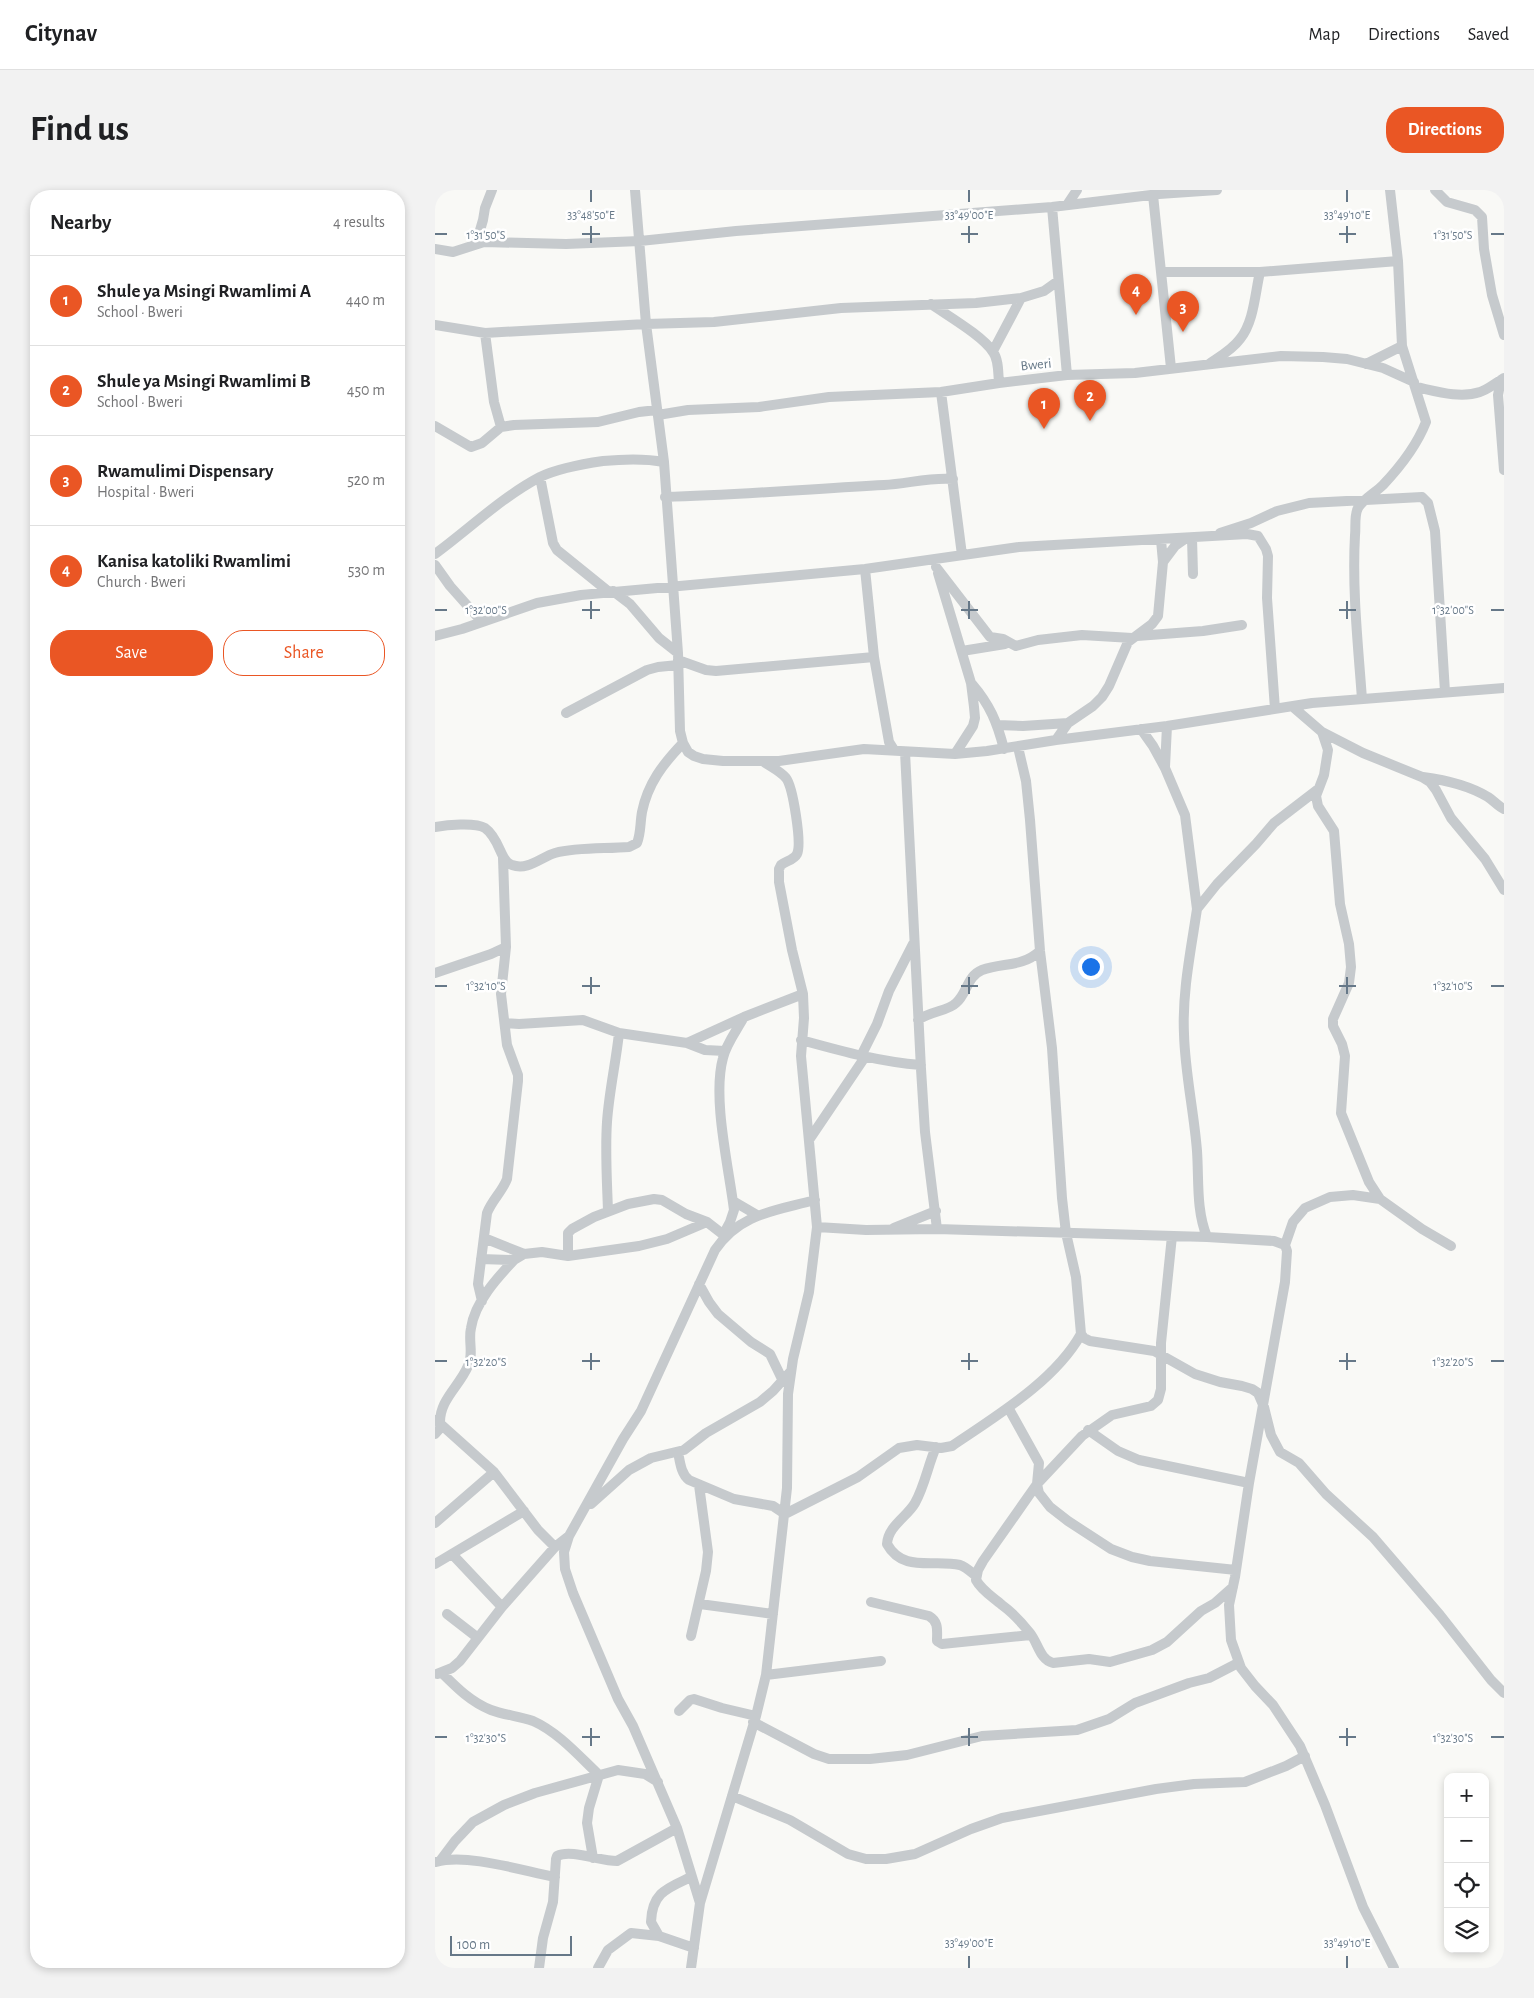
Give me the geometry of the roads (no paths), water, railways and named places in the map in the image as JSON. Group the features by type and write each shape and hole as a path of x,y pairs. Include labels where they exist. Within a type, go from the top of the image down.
{"street":[{"path":"476,244 485,208 492,190"},
{"path":"635,190 646,324 664,462 678,659 680,731 688,752 703,759 764,762 806,758 850,750 955,754 1167,726 1312,703 1504,688"},
{"path":"1067,205 1077,190"},
{"path":"1111,190 1118,199"},
{"path":"435,249 453,252 476,244 492,242 566,244 640,240 1052,207 1157,193 1217,190"},
{"path":"1361,699 1353,559 1357,511 1364,501 1387,481 1421,434 1426,422 1402,346 1398,261 1390,190"},
{"path":"1435,190 1447,202 1475,210 1482,217 1484,249 1491,295 1504,335"},
{"path":"1157,193 1161,272 1171,368"},
{"path":"1052,207 1067,375"},
{"path":"1161,272 1260,272 1398,261"},
{"path":"1208,365 1240,339 1247,326 1260,272"},
{"path":"435,325 485,333 714,322 841,308 976,303 1021,298 1044,291 1059,281"},
{"path":"1044,291 1060,297"},
{"path":"993,351 1021,298"},
{"path":"931,304 993,351 996,358 999,383"},
{"path":"435,426 471,447 482,443 501,427 494,402 485,333"},
{"path":"1366,364 1402,346"},
{"name":"Bweri","path":"501,427 598,422 639,412 759,407 829,397 941,392 1067,375 1107,375 1295,356 1333,357 1383,368 1415,384 1456,394 1480,392 1502,379"},
{"path":"1502,379 1498,395 1504,470"},
{"path":"941,392 962,555"},
{"path":"435,554 502,502 540,477 559,469 638,458 664,462"},
{"path":"540,477 553,543 557,550 630,604 678,659 706,670 716,671 874,657"},
{"path":"665,497 752,494 898,484 927,479 953,479"},
{"path":"1211,536 1251,523 1290,507 1316,503 1422,497 1429,504 1435,530 1445,692"},
{"path":"435,636 537,603 611,591 935,564 962,555 1019,547 1254,535 1258,536 1267,549 1267,598 1275,709"},
{"path":"1163,562 1175,546 1188,538"},
{"path":"1188,538 1193,574"},
{"path":"1056,740 1068,723 1093,706 1102,696 1109,686 1124,649 1133,637 1152,624 1158,616 1163,562 1161,540"},
{"path":"935,564 990,637 1003,639 1010,644"},
{"path":"935,564 971,683 975,718 973,726 955,754"},
{"path":"435,565 450,586 482,622"},
{"path":"865,569 874,657 889,742 899,751 914,942 925,1132 937,1229"},
{"path":"962,652 1010,644 1021,646 1038,640 1082,635 1133,637 1203,631 1242,624"},
{"path":"566,713 647,670 678,659"},
{"path":"971,683 989,705 1004,749"},
{"path":"1293,707 1322,732 1363,753 1430,782 1451,818 1485,859 1504,890"},
{"path":"997,725 1040,726 1068,723"},
{"path":"1165,768 1167,726"},
{"path":"1141,729 1165,768 1185,815 1197,909 1187,983 1184,1034 1197,1151 1200,1211 1207,1237"},
{"path":"1322,732 1328,750 1327,762 1316,796 1318,806 1334,831 1340,904 1351,960 1349,983 1333,1019 1333,1026 1343,1044 1345,1056 1345,1081 1341,1113 1369,1182 1380,1199 1421,1229 1451,1246"},
{"path":"503,858 511,865 523,866 564,851 629,847 637,843 640,836 645,800 650,786 661,767 683,743"},
{"path":"785,1514 858,1477 899,1448 952,1446 1009,1408 1059,1364 1072,1350 1081,1334 1075,1276 1066,1233 1057,1152 1052,1048 1040,951 1031,820 1026,781 1018,747"},
{"path":"691,1968 700,1903 755,1719 765,1675 785,1514 788,1394 791,1371 809,1292 817,1227 801,1040 804,1018 803,994 792,950 779,882 779,868 795,857 798,852 792,793 787,779 764,762"},
{"path":"1422,777 1444,780 1469,787 1504,809"},
{"path":"1197,909 1217,884 1274,823 1317,790"},
{"path":"435,828 473,826 485,829 496,841 503,858 506,947 501,985 507,1045 518,1075 518,1081 507,1179 487,1213 478,1284 482,1301"},
{"path":"809,1140 863,1057 889,991 914,942"},
{"path":"435,973 506,947"},
{"path":"918,1020 925,1015 947,1009 957,1003 971,979 981,971 1017,964 1040,951"},
{"path":"687,1043 744,1017 803,994"},
{"path":"700,1903 677,1828 573,1593 565,1569 564,1552 569,1536 623,1439 641,1411 715,1250 733,1216 733,1201 720,1095 721,1067 725,1051 744,1017"},
{"path":"505,1023 519,1024 583,1020 619,1033 687,1043 705,1050 725,1051"},
{"path":"608,1211 606,1176 607,1119 619,1033"},
{"path":"801,1040 863,1057 893,1063 921,1065"},
{"path":"1380,1199 1367,1196 1341,1195 1330,1197 1305,1208 1293,1222 1285,1245 1287,1251 1285,1282 1249,1483 1228,1619 1231,1640 1239,1663 1288,1726 1305,1756 1363,1906 1395,1968"},
{"path":"568,1256 570,1231 608,1211 642,1200 662,1200 685,1214 707,1222 724,1235"},
{"path":"724,1235 757,1215 815,1200"},
{"path":"733,1201 757,1215"},
{"path":"889,1230 936,1211"},
{"path":"555,1547 538,1530 494,1472 438,1426 442,1408 470,1362 471,1328 482,1301 503,1272 514,1260 524,1254 542,1252 568,1256 639,1246 667,1239 707,1222"},
{"path":"817,1227 1207,1237 1274,1241 1285,1245"},
{"path":"976,1576 983,1561 1037,1484 1063,1454 1088,1430 1112,1415 1151,1406 1155,1403 1161,1389 1165,1287 1172,1236"},
{"path":"484,1238 524,1254"},
{"path":"481,1259 514,1260"},
{"path":"699,1284 709,1302 719,1314 751,1342 771,1354 783,1381"},
{"path":"1081,1334 1084,1338 1091,1341 1141,1348 1161,1354 1195,1374 1252,1389 1258,1393 1264,1407 1271,1435 1280,1452 1299,1463 1326,1494 1373,1537 1440,1614 1504,1694"},
{"path":"584,1510 629,1470 651,1458 684,1450 706,1433 760,1402 791,1371"},
{"path":"1009,1408 1039,1463 1037,1484 1039,1493 1050,1507 1095,1540 1111,1549 1150,1561 1236,1570"},
{"path":"1088,1430 1118,1451 1139,1460 1249,1483"},
{"path":"936,1447 915,1502 907,1514 890,1532 887,1544 892,1552 903,1560 924,1564 960,1565 976,1576 979,1585 1015,1616 1031,1635 1043,1657 1049,1662 1065,1663 1089,1659 1111,1662 1143,1654 1167,1642 1201,1611 1215,1603 1233,1587"},
{"path":"678,1452 685,1477 699,1485 734,1499 773,1506 785,1514"},
{"path":"436,1521 494,1472"},
{"path":"691,1636 708,1552 699,1485"},
{"path":"435,1564 524,1512"},
{"path":"569,1536 555,1547 502,1607 460,1661 452,1668 438,1674 475,1702 491,1710 533,1722 547,1730 599,1774"},
{"path":"452,1554 502,1607"},
{"path":"871,1602 929,1616 935,1620 937,1625 937,1641 942,1644 1031,1635"},
{"path":"699,1604 773,1614"},
{"path":"447,1614 477,1638"},
{"path":"765,1675 881,1661"},
{"path":"679,1710 690,1700 694,1699 755,1719 814,1754 829,1759 870,1759 907,1755 982,1736 1077,1730 1109,1718 1135,1703 1158,1696 1189,1682 1209,1678 1239,1663"},
{"path":"733,1796 790,1820 848,1854 866,1859 886,1859 915,1854 971,1829 1002,1818 1156,1789 1193,1784 1245,1782 1286,1766 1305,1756"},
{"path":"438,1861 473,1822 504,1805 535,1793 618,1770 636,1771 658,1782"},
{"path":"593,1858 587,1822 599,1774"},
{"path":"539,1968 543,1938 553,1902 557,1856 566,1854 617,1861 677,1828"},
{"path":"438,1861 477,1862 555,1878"},
{"path":"659,1936 651,1922 655,1902 661,1892 691,1877"},
{"path":"598,1968 604,1955 626,1936 640,1933 659,1936 694,1948"}],"place":[{"name":"Kanisa katoliki Rwamlimi","path":"1136,315"},
{"name":"Rwamulimi Dispensary","path":"1183,332"},
{"name":"Shule ya Msingi Rwamlimi B","path":"1090,421"},
{"name":"Shule ya Msingi Rwamlimi A","path":"1044,429"}]}
